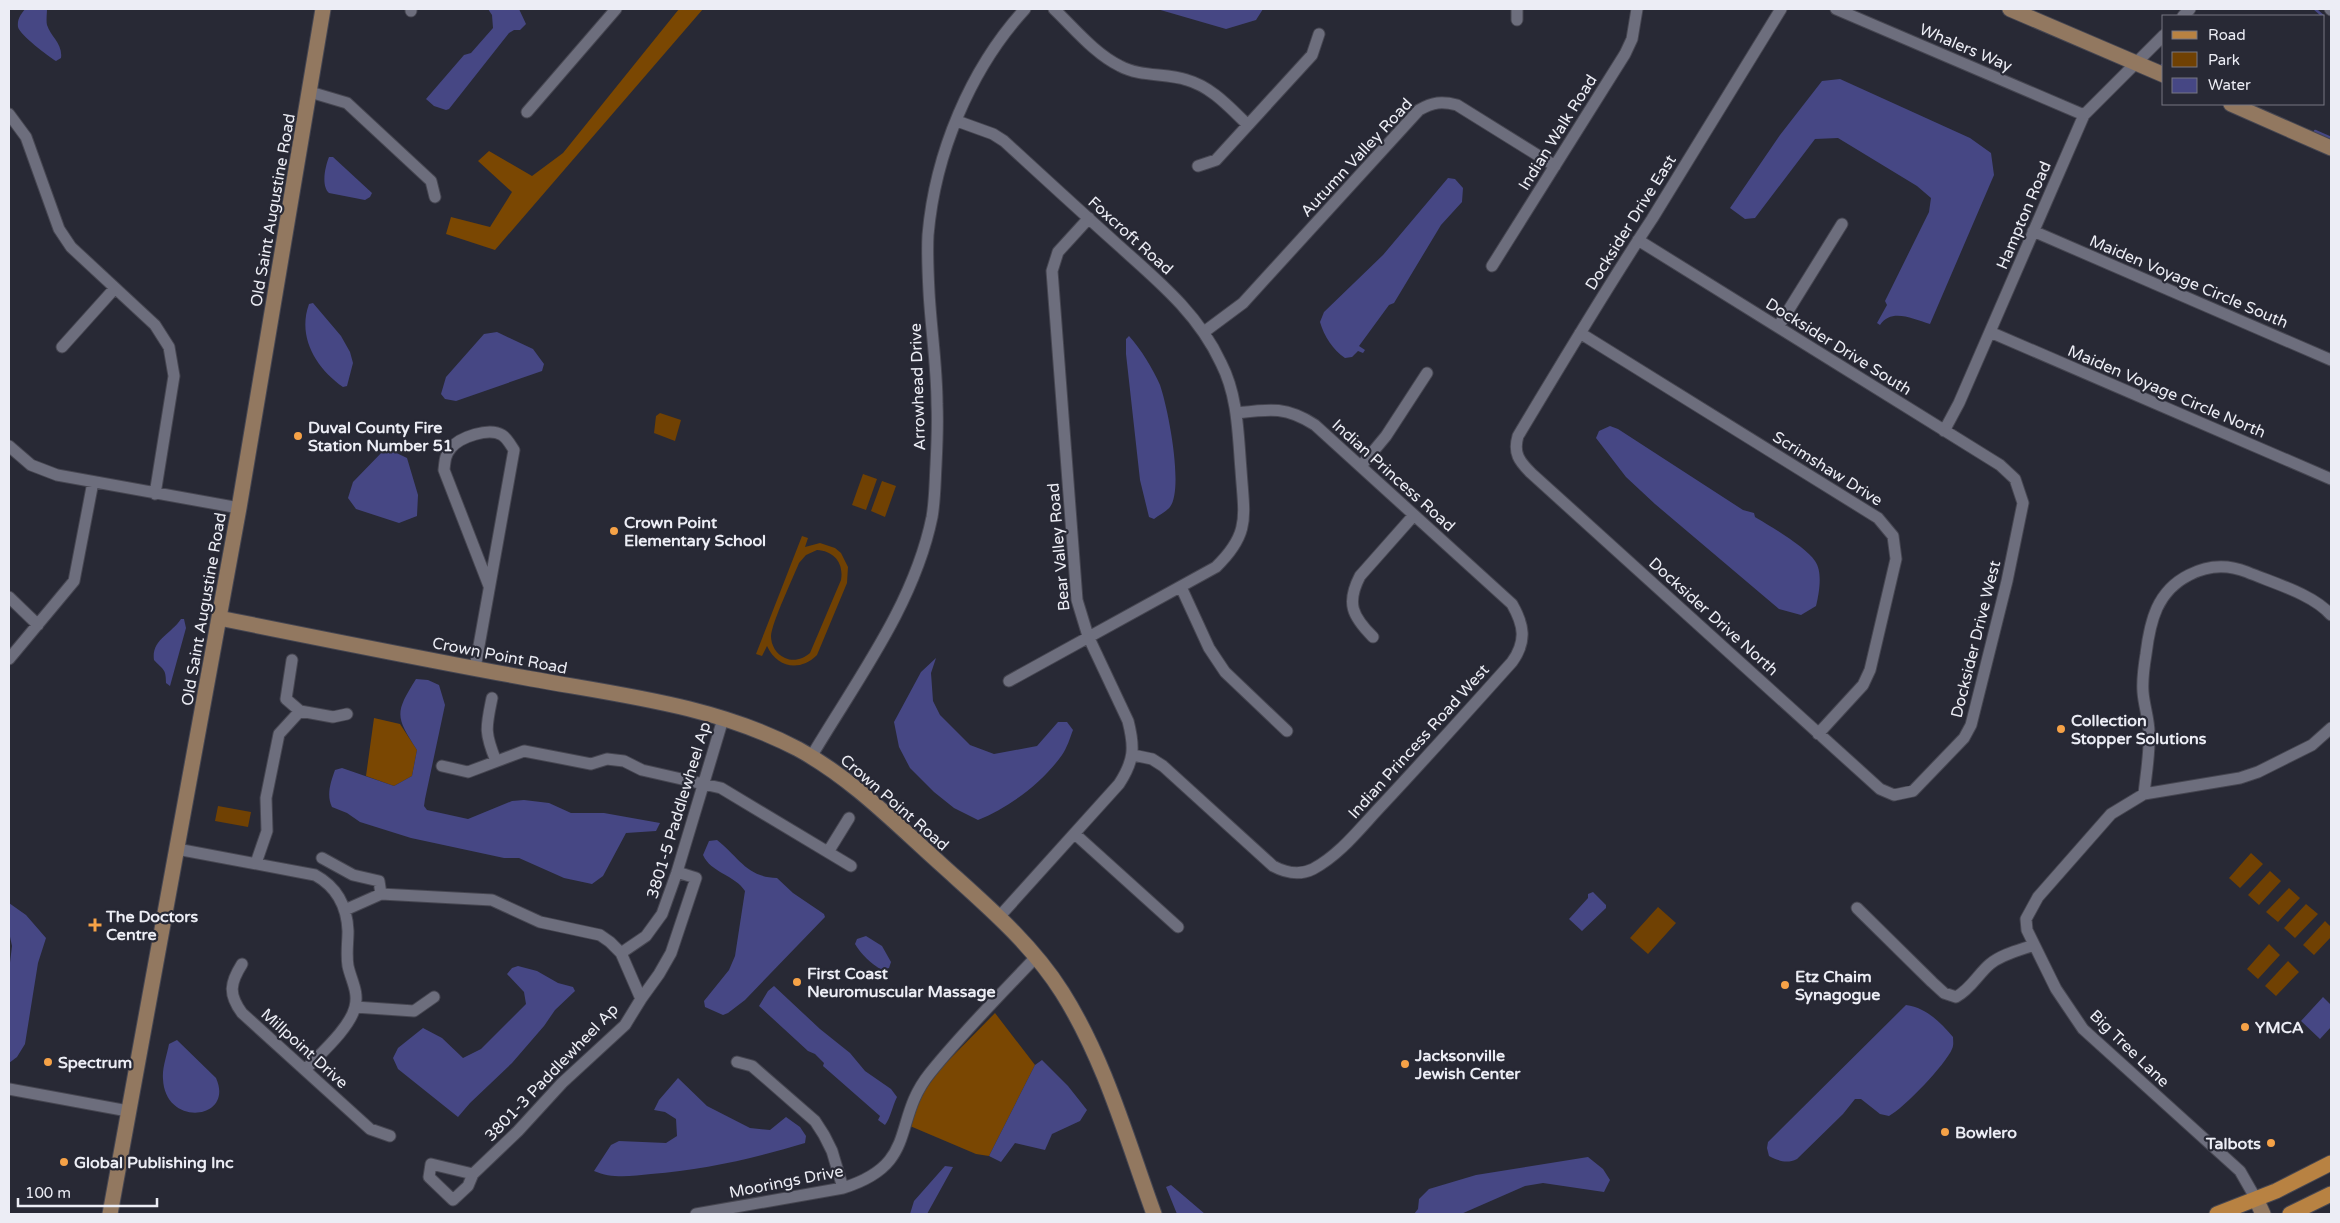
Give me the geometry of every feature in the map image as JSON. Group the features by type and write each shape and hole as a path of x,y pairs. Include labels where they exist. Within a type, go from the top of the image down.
{"main road":[{"path":"2217,1214 2256,1199 2331,1163"},
{"path":"2290,1214 2331,1194"}],"street":[{"name":"Old Saint Augustine Road","path":"110,1214 219,618 323,9"},
{"path":"527,112 616,9"},
{"name":"Arrowhead Drive","path":"811,757 883,638 906,594 932,516 938,404 929,293 928,235 941,169 969,92 989,54 1025,9"},
{"path":"1054,9 1108,59 1121,67 1186,79 1200,84 1248,125"},
{"name":"Indian Walk Road","path":"1492,266 1625,54 1632,39 1637,9"},
{"name":"Docksider Drive East","path":"1516,455 1515,445 1518,436 1782,9"},
{"name":"Whalers Way","path":"1836,9 2084,115"},
{"path":"2010,9 2162,74"},
{"path":"1198,166 1216,160 1312,55 1320,34"},
{"name":"Hampton Road","path":"1944,431 1959,403 2084,115 2162,37"},
{"path":"310,92 347,103 431,181 435,197"},
{"name":"Autumn Valley Road","path":"1204,332 1243,303 1419,110 1430,103 1444,102 1458,105 1555,166"},
{"path":"2233,105 2331,148"},
{"path":"9,114 26,137 60,229 71,247 156,325 163,336 173,362 174,376 155,494"},
{"name":"Foxcroft Road","path":"958,121 993,134 1004,141 1177,299 1204,332 1222,364 1237,413 1245,518 1243,530 1229,554 1216,567 1009,681"},
{"name":"Bear Valley Road","path":"999,917 1119,784 1127,771 1133,755 1132,736 1128,721 1088,636 1078,600 1052,271 1058,252 1088,218"},
{"path":"1778,327 1842,224"},
{"name":"Maiden Voyage Circle South","path":"2033,231 2331,360"},
{"name":"Docksider Drive South","path":"1638,240 2000,465 2019,485"},
{"path":"62,347 115,288"},
{"name":"Maiden Voyage Circle North","path":"1990,332 2331,479"},
{"name":"Scrimshaw Drive","path":"1580,333 1878,518 1893,536 1896,559 1867,678 1818,734"},
{"path":"1361,466 1386,436 1426,373"},
{"name":"Indian Princess Road","path":"1237,413 1272,409 1301,416 1315,424 1512,604"},
{"path":"475,668 514,450 508,440 500,434 489,431 467,438 452,446 445,457 444,470 489,586"},
{"path":"9,446 31,464 44,471 155,494 238,508"},
{"name":"Docksider Drive North","path":"1516,455 1531,473 1818,734 1880,789 1894,794"},
{"path":"9,659 74,581 93,482"},
{"name":"Docksider Drive West","path":"1894,794 1905,794 1918,787 1964,738 1971,725 2023,503 2019,485"},
{"path":"1373,637 1360,624 1354,614 1352,600 1354,588 1360,576 1414,515"},
{"path":"2331,615 2325,608 2311,600 2241,570 2222,566 2208,567 2180,579 2160,600 2148,631 2143,692 2149,733 2144,794 2240,778 2258,772 2312,745 2331,728"},
{"path":"1180,587 1209,648 1225,672 1287,731"},
{"path":"9,597 38,625"},
{"name":"Indian Princess Road West","path":"1133,755 1152,759 1163,766 1283,872 1294,874 1312,870 1345,844 1512,662 1523,642 1523,629 1512,604"},
{"name":"Crown Point Road","path":"219,618 682,708 760,731 811,757 847,781 872,802 999,917 1036,957 1063,994 1098,1062 1154,1214"},
{"path":"292,660 286,699 300,711 333,717 347,714"},
{"path":"492,698 486,728 487,740 496,761"},
{"path":"256,863 267,831 266,798 279,734 300,711"},
{"name":"3801-5 Paddlewheel Ap","path":"621,953 646,936 662,914 705,783 723,719"},
{"path":"442,766 468,772 524,750 591,764 607,759 624,761 642,770 721,788 851,866"},
{"name":"Big Tree Lane","path":"2144,794 2111,814 2038,897 2026,919 2027,930 2056,989 2083,1029 2240,1171 2256,1199"},
{"path":"828,852 849,818"},
{"path":"1075,834 1178,927"},
{"path":"177,850 314,875 332,888 345,910 348,931 346,951 348,966 356,988 355,1007 340,1031 305,1070"},
{"path":"322,858 353,875 379,881 381,894"},
{"path":"641,999 671,953 696,878 677,872"},
{"name":"3801-3 Paddlewheel Ap","path":"345,910 381,894 492,900 540,922 600,935 621,953 641,999 625,1025 562,1083 518,1131 473,1174"},
{"path":"1857,908 1932,982 1944,992 1956,997 1967,990 1989,965 1998,958 2034,945"},
{"name":"Moorings Drive","path":"696,1214 843,1188 872,1176 891,1159 903,1137 914,1100 921,1085 1036,957"},
{"name":"Millpoint Drive","path":"242,964 233,979 232,992 236,1005 242,1013 370,1129 390,1136"},
{"path":"355,1007 414,1011 434,997"},
{"path":"737,1062 752,1066 815,1121 832,1151 843,1188"},
{"path":"9,1089 128,1111"},
{"path":"2256,1199 2263,1214"}],"green space":[{"path":"660,413 681,420 675,441 654,433 656,416"},
{"path":"863,474 877,479 866,510 852,505"},
{"path":"882,481 896,486 885,517 871,511"},
{"path":"802,536 808,538 805,547 820,543 835,548 841,553 848,567 847,583 817,655 803,664 789,665 777,659 767,646 762,656 756,654","holes":["817,550 833,555 839,563 842,574 841,580 810,653 798,659 785,658 779,654 772,643 772,629 799,563 806,555"]},
{"path":"218,806 251,812 248,827 215,821"},
{"path":"2251,853 2263,864 2240,888 2229,878"},
{"path":"2270,871 2281,881 2259,905 2248,895"},
{"path":"2289,888 2300,898 2278,922 2266,912"},
{"path":"2306,904 2318,914 2295,938 2284,928"},
{"path":"1658,907 1676,923 1648,954 1630,938"},
{"path":"2325,921 2331,927 2331,937 2314,955 2303,945"},
{"path":"2269,944 2280,955 2258,979 2247,969"},
{"path":"2288,961 2299,972 2276,996 2265,986"}],"shaded area":[{"path":"679,9 703,9 495,250 446,234 451,217 490,227 512,192 478,161 489,151 532,176 563,153"},
{"path":"374,718 400,724 417,750 412,776 394,786 366,776"},
{"path":"995,1013 1035,1065 989,1156 976,1154 910,1126 921,1095 942,1067"}],"water":[{"path":"25,9 47,9 47,25 59,45 61,58 56,61 20,31 18,22"},
{"path":"488,9 519,9 526,24 520,30 514,30 509,33 449,109 446,110 434,106 426,99 464,55 471,53 493,28 492,15"},
{"path":"1157,9 1263,9 1256,20 1226,29"},
{"path":"1840,79 1970,138 1991,153 1994,175 1930,324 1903,316 1890,317 1880,325 1877,323 1887,305 1885,301 1929,212 1931,198 1917,186 1838,138 1815,139 1755,218 1745,219 1730,208 1780,135 1822,81"},
{"path":"329,157 333,157 372,193 370,197 365,200 329,193 324,181"},
{"path":"1448,178 1455,179 1463,188 1462,202 1441,225 1394,303 1389,305 1359,346 1365,350 1363,353 1358,351 1352,357 1345,358 1333,347 1324,332 1320,322 1324,312 1383,255"},
{"path":"313,303 341,336 350,352 353,363 347,386 343,387 333,379 311,351 305,328 309,304"},
{"path":"497,332 533,349 544,364 542,371 456,401 445,399 441,394 446,377 484,334"},
{"path":"1129,336 1146,359 1160,385 1167,411 1173,447 1175,466 1174,497 1170,507 1154,519 1149,517 1140,480 1126,354 1126,339"},
{"path":"1610,426 1618,429 1743,510 1754,513 1755,517 1804,549 1815,561 1819,571 1819,589 1816,606 1801,615 1779,609 1655,504 1626,477 1596,438 1599,431"},
{"path":"386,448 407,458 418,495 417,516 399,523 356,509 348,498 353,482"},
{"path":"181,619 184,619 186,628 170,686 166,683 163,670 154,660 154,653 159,642"},
{"path":"936,658 931,673 933,701 940,715 970,745 994,754 1037,746 1058,722 1067,722 1073,730 1064,752 1045,775 1002,809 978,820 954,808 934,792 910,768 899,747 894,722 921,672"},
{"path":"416,679 428,680 439,685 445,705 425,799 424,806 427,810 468,819 512,801 524,800 549,803 571,813 604,813 660,823 656,831 626,833 603,876 592,884 564,878 519,858 504,858 411,838 360,822 347,813 332,807 329,793 335,770 342,768 394,786 412,776 417,750 405,730 400,715 404,700"},
{"path":"717,840 750,870 766,877 777,878 793,893 824,914 825,917 745,1000 723,1015 705,1007 704,1001 729,970 735,956 745,891 735,881 712,866 703,855 709,841"},
{"path":"1593,892 1606,905 1606,908 1582,931 1569,919 1588,898 1588,894"},
{"path":"9,903 26,915 46,938 38,963 25,1044 17,1057 9,1063 9,971 12,946 9,932"},
{"path":"866,936 882,946 891,962 889,968 882,970 878,968 857,948 855,944 857,939"},
{"path":"518,966 537,971 558,983 573,987 575,991 555,1010 544,1026 512,1063 458,1117 398,1069 393,1058 398,1048 423,1028 442,1038 463,1058 481,1049 526,1004 524,992 507,974 512,968"},
{"path":"774,986 820,1029 850,1053 865,1071 891,1089 897,1097 885,1125 878,1120 880,1116 823,1066 824,1063 815,1054 808,1051 759,1006 768,991"},
{"path":"2323,997 2331,1005 2331,1027 2320,1039 2301,1021"},
{"path":"1906,1005 1927,1012 1953,1037 1952,1049 1933,1075 1914,1095 1889,1116 1880,1114 1861,1099 1855,1099 1843,1114 1797,1159 1783,1161 1769,1156 1768,1142"},
{"path":"177,1040 216,1078 219,1092 216,1103 208,1110 197,1113 186,1111 175,1105 167,1095 163,1079 164,1066 169,1044"},
{"path":"1042,1060 1068,1086 1087,1110 1080,1121 1052,1134 1045,1150 1015,1143 1001,1162 989,1156 1035,1065"},
{"path":"678,1078 707,1106 750,1128 770,1130 786,1117 800,1127 806,1136 805,1143 767,1154 690,1170 637,1176 608,1175 594,1171 611,1145 619,1141 666,1143 677,1136 676,1119 665,1112 654,1110 659,1100"},
{"path":"1588,1157 1603,1169 1610,1180 1604,1192 1543,1183 1525,1186 1461,1214 1414,1214 1418,1209 1419,1199 1429,1189 1476,1175"},
{"path":"945,1166 953,1167 927,1214 910,1214 914,1201"},
{"path":"1171,1185 1205,1214 1177,1214 1166,1187"}],"waterway":[{"path":"2315,9 2322,15"},
{"path":"2315,131 2331,138"}],"place":[{"name":"Duval County Fire Station Number 51","path":"298,436"},
{"name":"Crown Point Elementary School","path":"614,531"},
{"name":"Collection Stopper Solutions","path":"2061,729"},
{"name":"The Doctors Centre","path":"95,925"},
{"name":"First Coast Neuromuscular Massage","path":"797,982"},
{"name":"Etz Chaim Synagogue","path":"1785,985"},
{"name":"YMCA","path":"2245,1027"},
{"name":"Spectrum","path":"48,1062"},
{"name":"Jacksonville Jewish Center","path":"1405,1064"},
{"name":"Bowlero","path":"1945,1132"},
{"name":"Talbots","path":"2271,1143"},
{"name":"Global Publishing Inc","path":"64,1162"}]}
